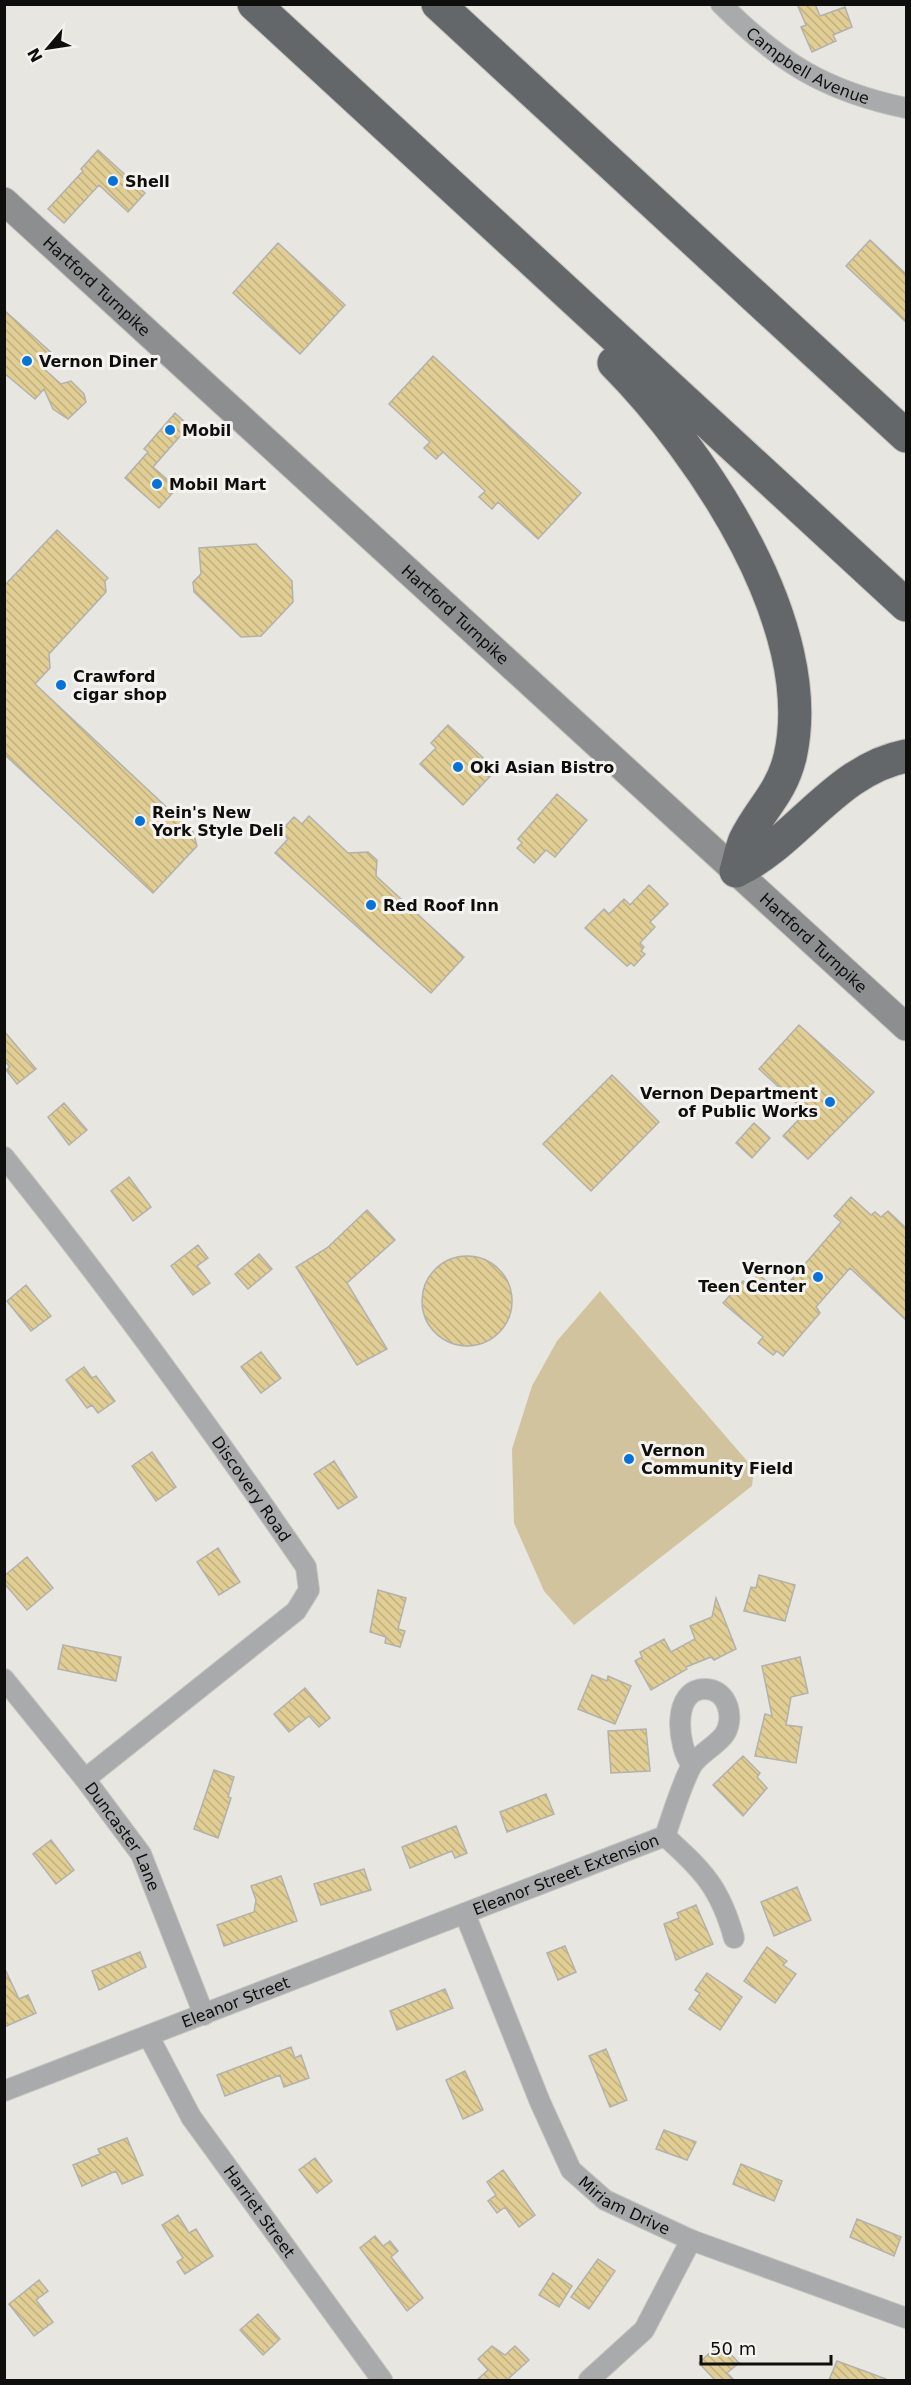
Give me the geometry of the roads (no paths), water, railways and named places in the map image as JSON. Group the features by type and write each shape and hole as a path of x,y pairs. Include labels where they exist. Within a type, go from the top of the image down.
{"highway":[{"path":"254,4 906,605"},
{"path":"438,4 906,436"},
{"path":"553,280 586,335 638,388 668,424 707,480 748,549 779,624 792,688 790,754 778,790 745,840 736,871"},
{"path":"736,871 769,852 810,813 852,780 884,762 906,756"}],"main road":[{"name":"Hartford Turnpike","path":"4,201 906,1027"}],"street":[{"name":"Campbell Avenue","path":"721,4 752,35 809,76 867,100 906,108"},
{"name":"Discovery Road","path":"4,1157 146,1337 306,1567 309,1590 296,1611 86,1779"},
{"name":"Duncaster Lane","path":"4,1679 86,1779 141,1854 204,2015"},
{"name":"Eleanor Street Extension","path":"465,1914 665,1836 692,1765"},
{"name":"Eleanor Street Extension","path":"665,1836 709,1878 726,1908 734,1938"},
{"name":"Eleanor Street","path":"4,2091 465,1914"},
{"name":"Miriam Drive","path":"465,1914 540,2102 571,2170 605,2200 691,2240 906,2318"},
{"name":"Harriet Street","path":"149,2037 191,2118 382,2380"},
{"path":"589,2380 644,2330 691,2240"}],"place":[{"name":"Shell","path":"113,181"},
{"name":"Vernon Diner","path":"27,361"},
{"name":"Mobil","path":"170,430"},
{"name":"Mobil Mart","path":"157,484"},
{"name":"Crawford cigar shop","path":"61,685"},
{"name":"Oki Asian Bistro","path":"458,767"},
{"name":"Rein's New York Style Deli","path":"140,821"},
{"name":"Red Roof Inn","path":"371,905"},
{"name":"Vernon Department of Public Works","path":"830,1102"},
{"name":"Vernon Teen Center","path":"818,1277"},
{"name":"Vernon Community Field","path":"629,1459"}]}
